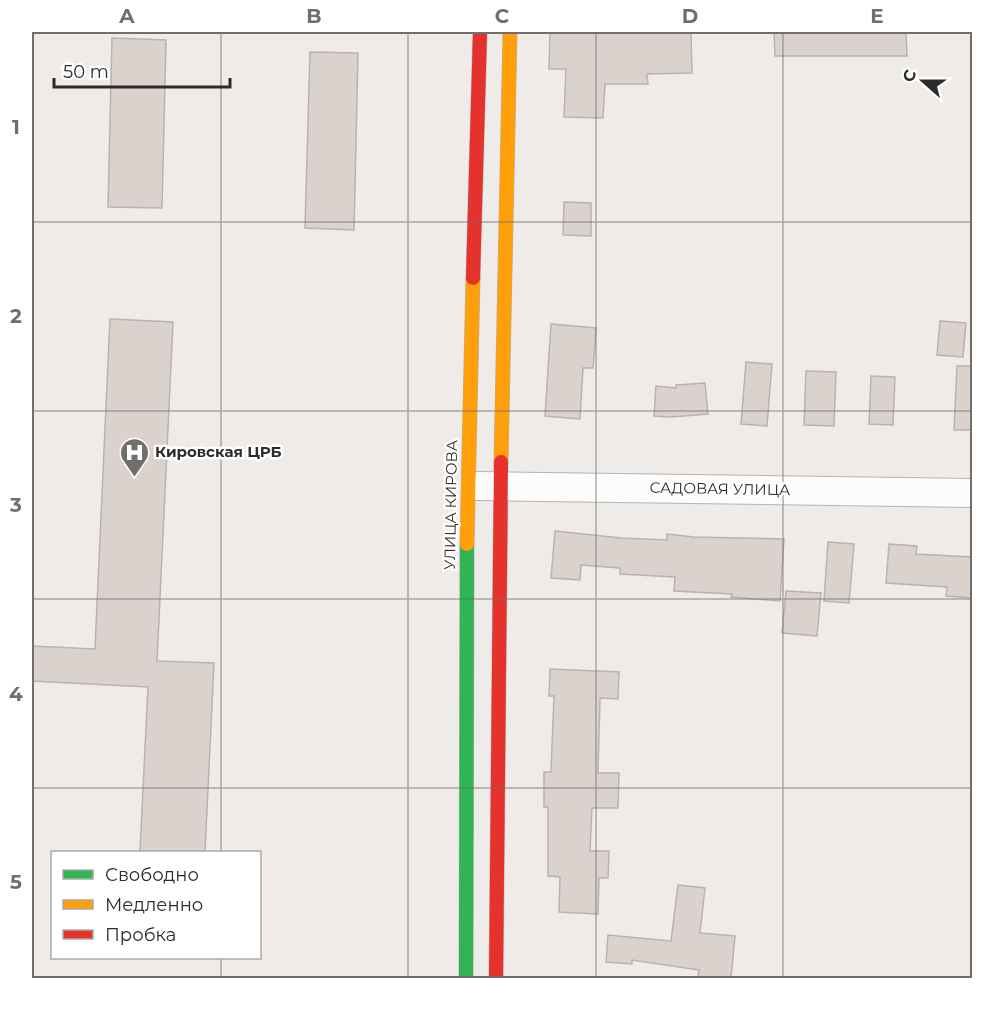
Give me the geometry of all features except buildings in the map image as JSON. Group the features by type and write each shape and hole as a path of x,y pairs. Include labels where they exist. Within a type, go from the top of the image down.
{"street":[{"name":"УЛИЦА КИРОВА","path":"466,978 467,486 480,32"},
{"path":"496,978 501,485 510,32"},
{"name":"САДОВАЯ УЛИЦА","path":"467,486 972,493"}],"traffic: fast":[{"path":"466,978 467,544"}],"traffic: slow":[{"path":"501,462 510,32"},
{"path":"467,544 473,278"}],"traffic: jam":[{"path":"473,278 480,32"},
{"path":"496,978 501,462"}],"place":[{"name":"Кировская ЦРБ","path":"134,478"}]}
